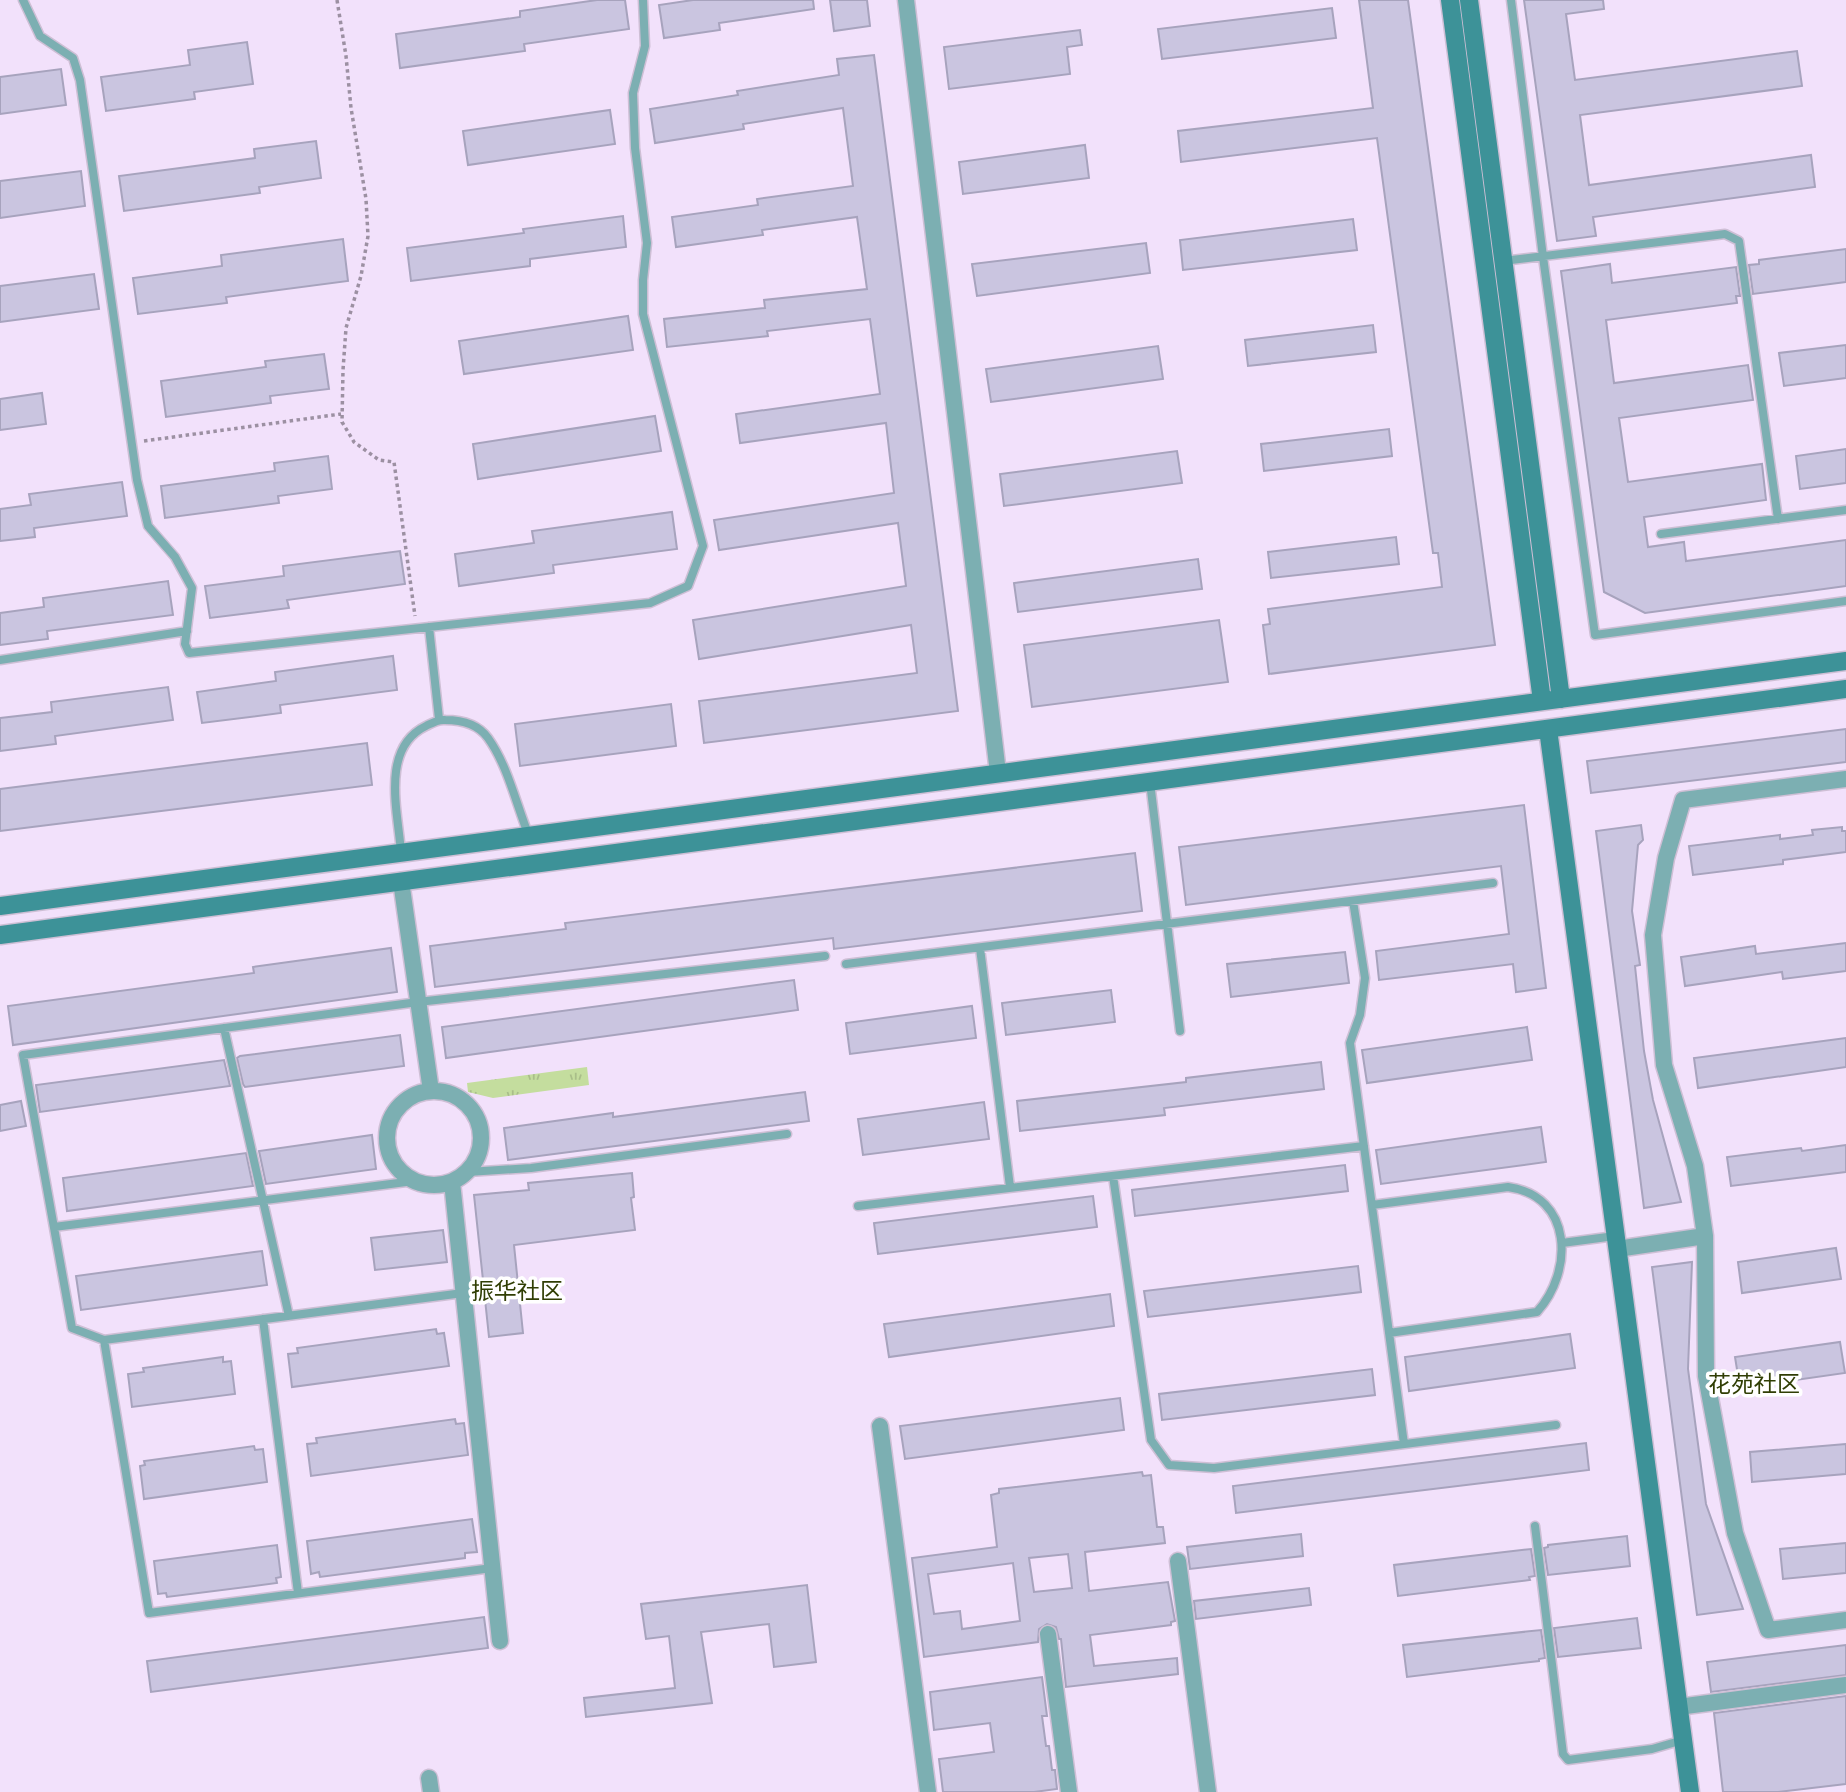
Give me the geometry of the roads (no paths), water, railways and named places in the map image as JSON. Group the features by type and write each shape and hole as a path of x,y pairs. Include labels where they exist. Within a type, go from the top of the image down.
{"main road":[{"path":"1450,0 1542,701"},
{"path":"1469,0 1561,699"},
{"path":"0,906 1846,661"},
{"path":"0,934 1846,689"},
{"path":"1548,729 1690,1792"}],"street":[{"path":"906,0 998,773"},
{"path":"1846,779 1683,800 1666,858 1653,934 1664,1065 1695,1166 1705,1236 1706,1376 1735,1533 1768,1630 1846,1620"},
{"path":"401,881 431,1091"},
{"path":"431,1091 452,1094 467,1104 478,1118 482,1137 478,1156 468,1172 452,1182 433,1186 414,1181 399,1170 389,1154 387,1135 391,1118 402,1103 417,1094 431,1091"},
{"path":"452,1182 500,1641"},
{"path":"1616,1243 1705,1236"},
{"path":"880,1426 928,1792"},
{"path":"1178,1561 1208,1792"},
{"path":"1048,1634 1069,1792"},
{"path":"1678,1707 1846,1685"}],"lane":[{"path":"23,0 40,36 73,58 80,80 137,480 148,526 175,557 192,588 185,644 189,653 650,603 688,586 703,547 643,314 647,243 635,149 632,93 645,46 643,0"},
{"path":"1511,0 1595,635 1846,601"},
{"path":"1503,261 1725,234 1739,242 1778,519"},
{"path":"1661,534 1846,510"},
{"path":"429,627 439,719"},
{"path":"0,660 187,631"},
{"path":"401,853 396,782 398,754 415,731 439,719 463,720 486,735 502,763 529,836"},
{"path":"1150,782 1180,1031"},
{"path":"846,964 1493,883"},
{"path":"1353,901 1365,978 1360,1015 1350,1043 1404,1444"},
{"path":"980,947 1010,1187"},
{"path":"463,1293 104,1340 72,1328 23,1055 418,1002 825,956"},
{"path":"224,1028 289,1316"},
{"path":"468,1172 531,1168 787,1134"},
{"path":"858,1206 1364,1146"},
{"path":"1112,1176 1151,1440 1170,1465 1214,1468 1556,1425"},
{"path":"54,1227 414,1181"},
{"path":"1371,1205 1508,1187 1521,1189 1539,1198 1553,1216 1562,1243 1563,1256 1557,1280 1550,1298 1537,1312 1389,1333"},
{"path":"1562,1243 1616,1243"},
{"path":"263,1319 298,1593"},
{"path":"104,1340 149,1613 492,1568"},
{"path":"1535,1526 1563,1754 1568,1760 1652,1749 1683,1740"}],"district":[{"name":"振华社区","path":"517,1291"},
{"name":"花苑社区","path":"1754,1384"}]}
